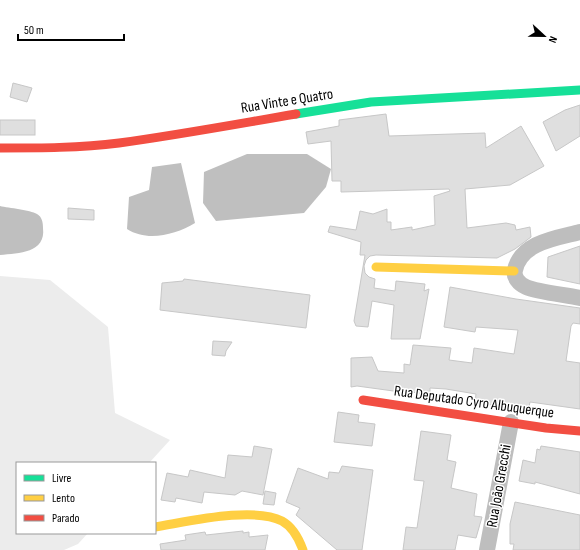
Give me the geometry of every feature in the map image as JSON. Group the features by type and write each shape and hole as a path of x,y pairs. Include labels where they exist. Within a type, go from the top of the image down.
{"street":[{"name":"Rua Vinte e Quatro","path":"0,148 34,148 117,143 194,132 328,108 371,102 580,90"},
{"path":"580,232 532,247 520,255 514,271 516,279 525,286 580,298"},
{"path":"376,267 514,271"},
{"name":"Rua Deputado Cyro Albuquerque","path":"363,400 580,431"},
{"name":"Rua João Grecchi","path":"487,550 510,422"},
{"path":"156,527 231,517 266,516 281,520 291,527 299,537 303,550"}],"shaded area":[{"path":"247,154 307,154 331,169 326,187 304,213 216,221 203,203 204,172"},
{"path":"181,163 195,223 170,234 152,236 135,233 127,229 129,197 149,190 152,167"},
{"path":"0,206 30,211 40,217 43,224 43,236 36,247 23,252 0,255"},
{"path":"0,276 50,280 108,327 115,413 170,440 150,462 16,462 16,534 87,534 78,544 64,550 0,550"}],"building":[{"path":"13,83 32,88 27,102 10,97"},
{"path":"580,105 580,136 556,151 543,122 565,110"},
{"path":"386,114 389,136 485,133 486,148 521,126 544,166 510,185 465,189 467,228 506,223 515,225 516,230 530,227 531,237 515,249 497,258 376,255 370,256 366,260 364,266 365,273 369,277 375,279 374,288 395,291 396,281 425,284 424,291 429,289 420,339 391,339 394,305 372,301 368,327 356,326 354,321 365,255 360,255 361,242 328,232 330,226 356,230 360,211 373,214 387,209 387,222 391,222 391,230 412,227 412,230 435,225 434,196 450,191 449,189 341,192 341,181 332,181 331,141 308,144 306,132 339,126 339,120"},
{"path":"0,120 35,120 35,135 0,135"},
{"path":"68,208 94,210 94,220 68,219"},
{"path":"580,246 580,284 547,277 548,257"},
{"path":"184,279 310,295 306,328 160,310 162,283 183,281"},
{"path":"450,287 516,299 580,308 580,324 573,323 571,326 566,361 580,363 580,409 530,402 528,412 475,402 476,394 446,389 430,388 430,396 408,391 408,393 357,386 351,387 351,358 372,357 378,371 404,373 404,364 410,365 413,345 451,348 449,360 472,363 474,348 514,354 518,330 476,327 475,332 444,327"},
{"path":"213,341 232,342 226,351 225,356 212,355"},
{"path":"338,412 359,415 358,422 375,424 372,446 334,442"},
{"path":"421,431 451,435 447,460 456,462 451,488 477,494 474,516 482,517 476,538 458,535 455,550 403,550 406,527 417,528 424,481 414,480"},
{"path":"254,446 272,449 263,495 242,491 235,495 204,492 202,503 176,498 175,502 161,500 167,473 188,477 190,470 225,478 228,455 252,457"},
{"path":"541,446 580,452 580,494 535,482 535,484 519,481 523,460 535,463 537,449 540,450"},
{"path":"342,466 373,470 362,550 337,550 296,515 300,508 286,502 298,468 328,479 329,472 339,473"},
{"path":"265,491 276,493 274,505 263,504"},
{"path":"515,502 580,515 580,550 513,550 514,544 510,544 510,524"},
{"path":"243,531 243,533 249,532 249,537 268,535 265,550 161,550 160,544 186,540 185,535 205,532 206,535"}],"traffic: fast":[{"path":"296,114 371,102 580,90"}],"traffic: slow":[{"path":"376,267 514,271"},
{"path":"156,527 220,516 254,515 270,517 286,524 292,530 303,550"}],"traffic: jam":[{"path":"0,148 45,148 104,145 296,114"},
{"path":"363,400 546,428 580,431"}]}
